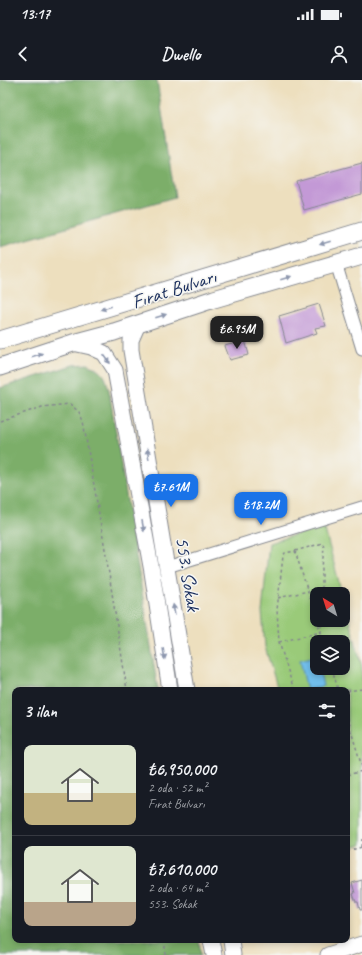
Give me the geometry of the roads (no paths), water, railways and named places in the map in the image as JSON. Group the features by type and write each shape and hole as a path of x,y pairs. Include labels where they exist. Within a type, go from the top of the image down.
{"main road":[{"name":"Fırat Bulvarı","path":"0,340 362,231"},
{"name":"Fırat Bulvarı","path":"0,367 73,343 362,256"},
{"name":"553. Sokak","path":"138,324 131,340 131,350 186,687"},
{"path":"73,343 91,347 104,353 115,370 152,572 170,687"},
{"path":"212,943 214,955"},
{"path":"231,943 233,955"},
{"path":"328,955 362,944"}],"street":[{"path":"336,263 362,349"},
{"path":"167,567 362,506"}],"water":[{"path":"310,658 310,675 321,675 323,686 306,687 300,660"}]}
